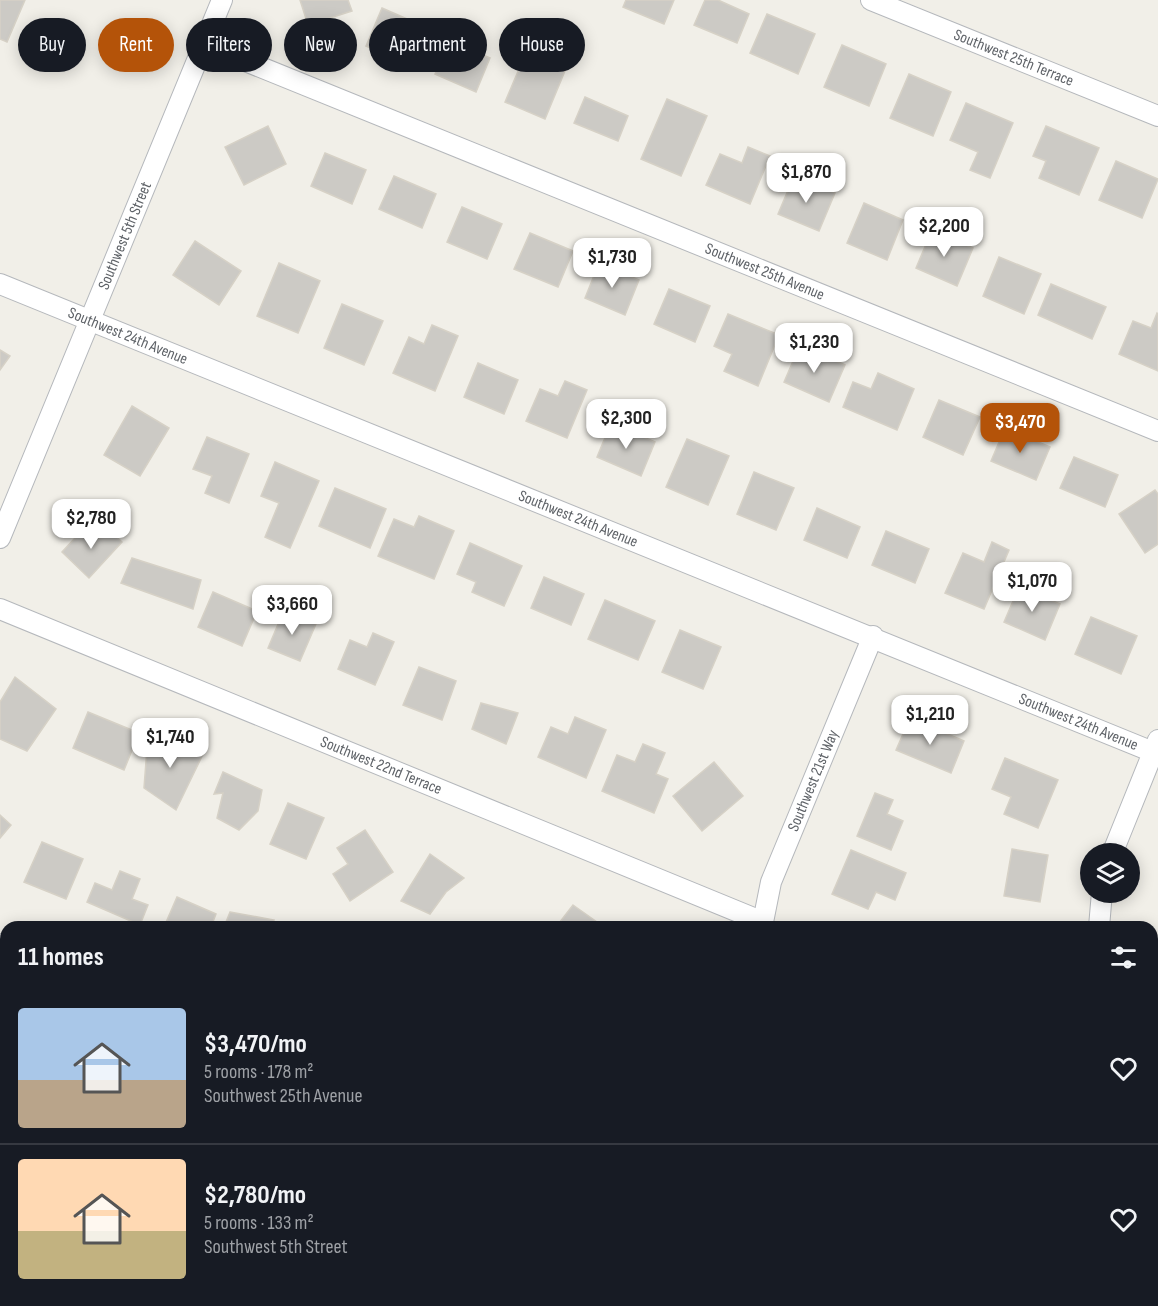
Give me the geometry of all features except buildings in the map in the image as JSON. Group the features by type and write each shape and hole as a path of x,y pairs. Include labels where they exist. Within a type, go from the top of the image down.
{"street":[{"name":"Southwest 5th Street","path":"216,18 222,0"},
{"name":"Southwest 25th Terrace","path":"871,0 1158,116"},
{"name":"Southwest 5th Street","path":"0,538 195,72"},
{"name":"Southwest 25th Avenue","path":"272,72 1158,431"},
{"name":"Southwest 24th Avenue","path":"0,284 1156,748"},
{"name":"Southwest 22nd Terrace","path":"0,609 754,921"},
{"name":"Southwest 21st Way","path":"765,921 771,882 873,636"},
{"path":"1117,843 1156,748"},
{"path":"1100,921 1101,903"}]}
